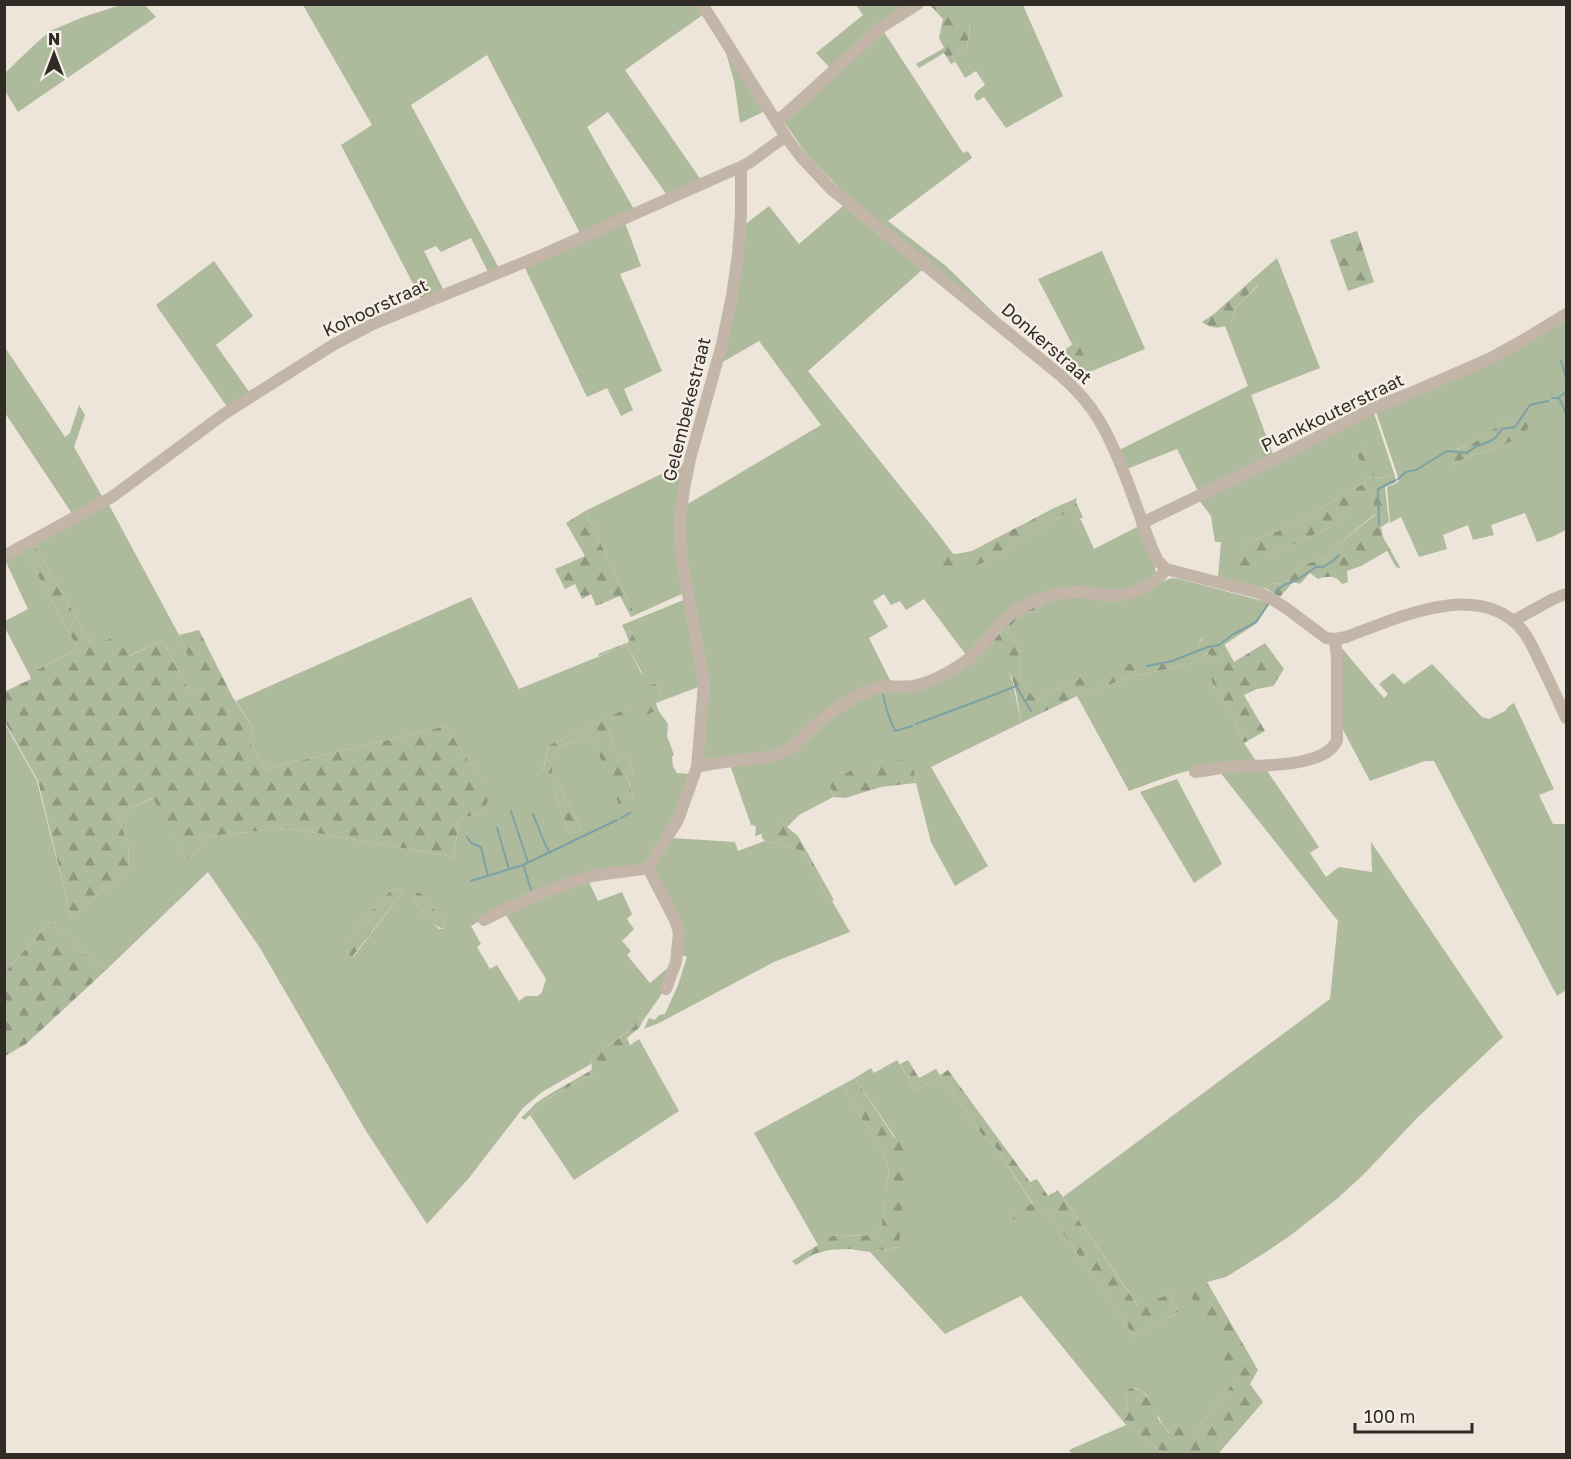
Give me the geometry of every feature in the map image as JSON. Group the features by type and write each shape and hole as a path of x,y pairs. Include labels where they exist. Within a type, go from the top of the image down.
{"street":[{"name":"Donkerstraat","path":"702,4 786,136 801,157 830,189 1051,368 1078,393 1099,420 1112,444 1142,524 1158,561 1166,569"},
{"path":"776,121 883,26 918,4"},
{"name":"Kohoorstraat","path":"4,556 112,496 224,414 333,345 373,324 542,255 741,168 786,136"},
{"name":"Gelembekestraat","path":"648,868 678,820 697,766 704,683 682,561 680,522 690,459 722,344 732,296 739,234 741,168"},
{"name":"Plankkouterstraat","path":"1142,524 1373,408 1491,358 1566,314"},
{"path":"697,766 778,754 792,747 821,720 874,688 914,686 930,681 964,663 975,654 1006,618 1025,605 1073,592 1110,596 1132,592 1158,580 1166,569 1259,593 1286,608 1326,638 1346,637 1423,610 1447,605 1483,606 1497,611 1513,621 1525,633 1566,718"},
{"path":"1513,621 1566,594"},
{"path":"1195,772 1316,759 1331,750 1337,741 1335,639"},
{"path":"484,920 511,906 587,878 648,868 679,932 676,962 666,988"}],"green space":[{"path":"124,4 145,5 156,17 18,112 5,91 5,73 50,31"},
{"path":"303,5 698,5 704,14 625,70 701,180 667,195 608,112 587,127 635,211 581,235 487,55 411,105 499,268 488,272 471,238 441,252 436,246 424,251 443,289 421,299 341,145 372,125"},
{"path":"856,5 910,5 831,69 816,53 863,15"},
{"path":"930,5 944,5 966,16 970,29 967,47 952,56 955,62 951,64 944,53 919,68 916,64 944,48 939,38 943,19"},
{"path":"944,5 1023,5 1063,96 1006,128 984,97 977,101 974,96 985,85 976,71 965,78 952,56 967,47 970,26 962,13"},
{"path":"884,32 963,153 968,151 972,158 888,221 946,266 998,317 845,194 808,156 784,122"},
{"path":"724,46 765,111 740,123 734,81"},
{"path":"769,206 799,244 843,206 922,270 808,371 954,555 950,556 985,562 1071,510 1077,521 1081,520 1094,549 1139,526 1156,574 1129,590 1046,593 1009,608 967,656 924,599 906,610 900,601 891,605 884,594 873,601 888,627 869,638 892,684 881,684 780,751 705,760 702,757 706,709 685,547 686,505 821,425 759,341 721,363 743,226"},
{"path":"625,223 641,266 620,274 662,371 624,389 633,410 621,416 607,388 587,397 524,266"},
{"path":"1357,231 1374,282 1348,291 1330,240"},
{"path":"1102,251 1145,349 1082,375 1079,371 1089,366 1077,342 1072,344 1038,279"},
{"path":"1277,258 1320,368 1251,395 1274,457 1199,493 1177,449 1127,469 1119,450 1248,386 1225,326 1231,323 1235,308 1259,285 1254,278"},
{"path":"214,261 253,316 216,345 250,393 228,408 156,305"},
{"path":"1254,278 1259,284 1235,308 1231,324 1216,328 1202,322 1215,313"},
{"path":"1566,317 1566,530 1537,542 1525,513 1491,525 1494,535 1473,540 1468,525 1443,535 1447,549 1419,557 1401,517 1390,523 1387,487 1399,480 1375,409","holes":["1512,417 1498,447 1473,455 1448,466 1457,449 1472,444"]},
{"path":"1077,341 1089,366 1079,371 1069,369 1064,359 1066,349"},
{"path":"4,346 65,437 70,433 79,405 85,415 74,447 103,498 73,515 5,413"},
{"path":"1374,413 1395,476 1374,478 1362,438 1366,477 1364,484 1290,526 1240,546 1269,554 1282,550 1332,526 1372,491 1375,514 1335,547 1327,557 1301,566 1285,583 1271,584 1267,589 1218,577 1221,542 1215,542 1211,516 1199,500"},
{"path":"1516,414 1527,420 1526,435 1448,466 1444,454 1472,444"},
{"path":"1362,438 1375,478 1395,476 1396,482 1385,487 1389,522 1381,527 1383,537 1401,569 1396,567 1387,551 1347,571 1348,582 1342,584 1334,578 1318,579 1310,573 1300,584 1293,582 1280,597 1267,589 1271,584 1285,583 1301,566 1327,557 1335,547 1375,515 1372,492 1332,526 1269,554 1242,571 1238,568 1233,560 1240,546 1290,526 1364,484 1366,477 1353,442"},
{"path":"686,462 684,593 635,615 585,511"},
{"path":"1077,498 1076,502 1083,517 1077,522 1071,510 985,562 936,580 933,566 950,555 972,551"},
{"path":"108,503 179,635 202,685 190,692 163,640 129,656 93,647 34,544"},
{"path":"585,511 635,615 631,617 620,596 596,606 591,594 582,599 575,584 565,589 555,569 585,556 566,523"},
{"path":"34,544 93,647 115,636 130,656 163,640 190,692 201,685 179,635 199,630 232,696 253,728 250,742 265,769 446,726 475,771 494,781 484,812 459,819 454,857 287,828 208,836 195,855 186,860 153,798 117,814 129,847 128,869 71,917 38,781 5,722 4,692 31,679 29,674 78,649 24,550"},
{"path":"24,550 78,649 29,674 5,628 5,621 28,609 5,560"},
{"path":"1171,578 1270,603 1257,623 1224,645 1223,642 1201,639 1197,648 1190,655 1083,675 1037,701 1022,683 1019,672 1020,652 1018,646 1006,632 1016,620 1047,602 1071,595 1132,595"},
{"path":"1046,593 1047,602 1043,606 1016,620 1006,632 1018,646 1020,652 1019,672 1022,683 1037,701 1083,675 1128,664 1190,655 1207,633 1212,633 1217,640 1223,642 1234,662 1265,643 1284,669 1273,686 1257,689 1244,695 1265,731 1244,743 1212,681 1211,674 1218,661 1207,653 1189,664 1131,677 1077,696 1021,723 1011,677 997,660 992,637 997,622 1007,609"},
{"path":"471,597 519,689 627,645 641,673 649,670 631,631 626,633 622,625 686,599 701,686 656,703 661,690 660,685 657,683 649,686 654,696 549,745 543,770 550,773 558,748 591,735 620,803 634,797 626,775 633,772 628,757 619,761 609,730 658,710 668,724 667,736 674,755 672,757 673,766 677,773 691,774 676,820 649,863 630,869 595,873 555,887 530,896 471,926 481,944 477,947 490,969 497,965 519,1001 526,996 538,996 542,992 546,979 504,912 588,880 598,901 622,892 632,914 627,919 634,929 622,941 631,951 627,955 650,983 669,967 673,969 661,995 642,1022 638,1017 635,1019 635,1026 598,1053 591,1060 591,1064 542,1092 523,1108 469,1178 427,1224 366,1131 260,948 208,872 105,971 50,922 5,972 4,722 37,781 71,917 128,869 129,847 117,814 154,798 186,860 195,855 208,836 287,828 454,857 459,819 484,812 493,781 475,771 446,726 265,769 250,742 253,728 236,701","holes":["557,783 580,826 578,832 569,833 554,792 553,786","396,888 402,893 354,956 349,956 346,943 392,889","416,893 421,893 446,925 444,929 439,929 424,914 414,896"]},
{"path":"631,631 650,670 642,673 627,645 599,656 598,654 629,642 626,633"},
{"path":"991,640 996,655 1013,683 1021,723 931,767 988,866 955,886 931,842 914,769 879,761 831,791 833,797 799,815 787,827 782,823 755,836 756,826 751,825 730,765 773,760 832,717 878,691 912,689"},
{"path":"1340,646 1384,698 1388,694 1379,684 1393,673 1404,684 1432,664 1482,717 1489,719 1505,711 1514,703 1554,789 1539,795 1553,824 1566,824 1566,990 1557,996 1434,761 1425,761 1370,781 1340,724"},
{"path":"1207,653 1218,661 1213,686 1258,764 1188,771 1129,791 1077,696 1131,677 1189,664"},
{"path":"657,683 661,690 656,703 658,710 609,731 619,760 628,757 633,773 626,776 634,797 619,804 591,735 558,748 551,774 543,771 549,745 653,696 648,686"},
{"path":"900,760 911,764 916,783 881,787 845,798 833,797 830,784 851,770 879,761"},
{"path":"1266,769 1319,847 1310,853 1326,877 1339,867 1372,872 1371,842 1503,1037 1418,1117 1338,1198 1266,1252 1226,1277 1207,1282 1235,1380 1192,1437 1183,1436 1168,1431 1147,1396 1142,1390 1136,1388 1128,1389 1127,1415 1122,1420 1021,1296 945,1334 870,1252 899,1247 895,1137 855,1078 871,1068 874,1073 897,1060 916,1090 940,1076 983,1136 997,1149 1033,1205 1008,1212 1047,1210 1135,1337 1178,1312 1170,1294 1139,1307 1063,1197 1330,999 1338,921 1219,771"},
{"path":"1177,779 1222,864 1194,883 1140,792"},
{"path":"557,783 580,826 578,832 569,833 554,792 553,786"},
{"path":"782,823 798,836 834,900 830,902 803,851 765,841 762,838 762,832 770,826"},
{"path":"672,838 735,842 738,851 765,841 803,851 830,902 832,901 850,932 774,962 644,1029 649,1018 655,1020 659,1015 665,1014 687,957 681,955 654,866"},
{"path":"396,888 402,893 353,956 349,956 346,943 361,923 392,889"},
{"path":"416,893 421,893 446,925 444,929 435,925 421,911 415,900"},
{"path":"50,922 105,971 26,1044 5,1056 5,972"},
{"path":"637,1017 642,1022 640,1027 627,1038 630,1045 626,1048 627,1053 619,1061 605,1071 589,1076 545,1100 525,1120 521,1118 536,1103 590,1071 592,1069 591,1060 595,1055 635,1026 634,1019"},
{"path":"639,1039 679,1111 574,1180 530,1115 545,1100 595,1075"},
{"path":"908,1060 919,1078 936,1069 940,1075 948,1070 1030,1182 1037,1179 1048,1196 1058,1190 1138,1306 1170,1294 1178,1312 1135,1337 1047,1210 1010,1220 1008,1212 1033,1204 997,1149 983,1136 940,1076 916,1090 900,1064"},
{"path":"855,1078 894,1137 907,1142 899,1247 870,1252 849,1249 829,1250 814,1254 796,1265 792,1261 832,1236 877,1235 881,1229 889,1172 885,1157 842,1085"},
{"path":"842,1085 885,1157 889,1172 881,1229 877,1235 832,1236 818,1245 754,1133"},
{"path":"1207,1282 1258,1370 1250,1384 1263,1402 1218,1454 1165,1454 1122,1420 1127,1415 1126,1395 1128,1389 1141,1390 1157,1408 1158,1419 1169,1433 1177,1425 1192,1437 1235,1380 1189,1292"},
{"path":"1126,1425 1165,1454 1072,1454 1069,1450"}],"waterway":[{"path":"1561,361 1566,377"},
{"path":"1559,397 1566,392"},
{"path":"1552,398 1559,398 1566,413"},
{"path":"1398,479 1406,472 1416,470 1447,451 1467,453 1474,447 1492,440 1502,429 1515,427 1530,405 1548,401"},
{"path":"1379,525 1378,489 1396,480"},
{"path":"1276,594 1276,591 1284,585 1297,580 1316,567 1323,567 1339,555"},
{"path":"1147,666 1172,661 1219,645 1256,622 1269,603"},
{"path":"916,724 1016,686 1031,711"},
{"path":"883,695 895,731 912,726"},
{"path":"511,811 528,862"},
{"path":"621,818 630,813"},
{"path":"533,814 550,853"},
{"path":"471,881 523,865 617,820"},
{"path":"497,828 509,869"},
{"path":"467,837 471,843 481,847 488,876"},
{"path":"524,867 531,890"}]}
